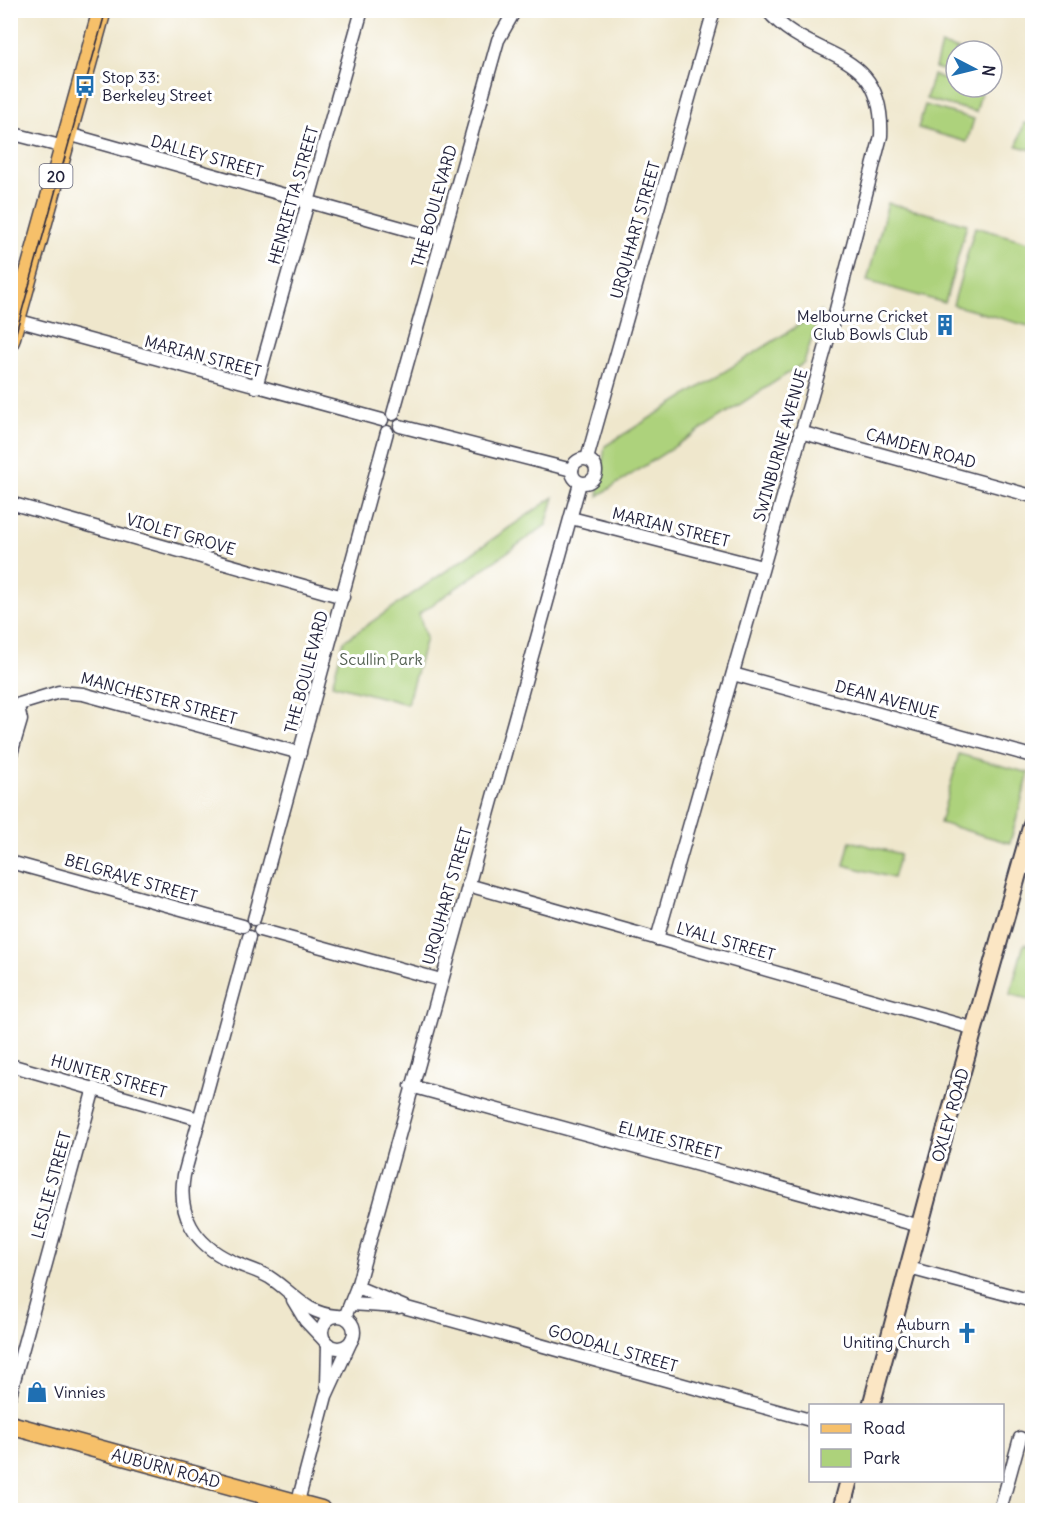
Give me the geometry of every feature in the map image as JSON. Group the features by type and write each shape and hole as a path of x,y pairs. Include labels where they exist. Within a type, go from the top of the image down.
{"main road":[{"name":"20","path":"10,341 102,10"},
{"name":"AUBURN ROAD","path":"10,1425 297,1507 321,1510"}],"street":[{"name":"HENRIETTA STREET","path":"256,387 362,10"},
{"name":"THE BOULEVARD","path":"387,417 498,40 515,10"},
{"name":"URQUHART STREET","path":"587,459 714,10"},
{"name":"SWINBURNE AVENUE","path":"657,939 832,325 877,156 881,121 875,93 858,69 845,58 793,35 767,10"},
{"name":"DALLEY STREET","path":"10,133 66,140 309,202 441,239"},
{"name":"MARIAN STREET","path":"16,320 256,387 387,417"},
{"path":"387,417 398,417 400,426 396,431 387,432 383,429 387,417"},
{"path":"400,426 572,470"},
{"name":"THE BOULEVARD","path":"257,925 300,753 387,432"},
{"name":"CAMDEN ROAD","path":"800,432 1032,496"},
{"path":"587,459 596,466 596,474 592,481 580,483 574,478 572,470 579,460 587,459"},
{"name":"URQUHART STREET","path":"340,1317 351,1304 357,1287 580,483"},
{"name":"VIOLET GROVE","path":"10,503 343,597"},
{"name":"MARIAN STREET","path":"571,518 762,567"},
{"name":"DEAN AVENUE","path":"733,674 1032,756"},
{"name":"MANCHESTER STREET","path":"14,707 59,692 83,694 300,753"},
{"path":"10,757 21,720 14,707"},
{"name":"OXLEY ROAD","path":"871,1404 945,1128 1027,867 1032,824"},
{"name":"BELGRAVE STREET","path":"10,862 246,931"},
{"name":"LYALL STREET","path":"468,885 975,1029"},
{"path":"297,1507 326,1396 353,1337 354,1328 340,1317 312,1311 265,1275 216,1253 190,1229 183,1208 182,1184 246,931 246,921 441,980"},
{"name":"HUNTER STREET","path":"10,1065 199,1119"},
{"name":"ELMIE STREET","path":"411,1086 920,1226"},
{"name":"LESLIE STREET","path":"10,1395 94,1088"},
{"path":"909,1268 1032,1301"},
{"name":"GOODALL STREET","path":"357,1287 406,1308 809,1420"},
{"path":"285,1289 305,1320 328,1343 334,1347 344,1347 353,1337"},
{"name":"GOODALL STREET","path":"351,1304 406,1308"},
{"path":"326,1396 328,1343 322,1334 324,1325 340,1317"},
{"path":"1000,1510 1020,1438"},
{"path":"841,1510 848,1482"}],"green space":[{"path":"941,45 944,46 944,71 935,68"},
{"path":"933,75 944,78 944,99 979,99 976,112 926,99"},
{"path":"925,105 974,119 967,142 918,128"},
{"path":"1024,123 1032,125 1032,150 1017,146"},
{"path":"888,203 967,224 945,303 867,281"},
{"path":"975,227 1032,243 1032,327 953,305"},
{"path":"820,312 804,363 598,496 605,446"},
{"name":"Scullin Park","path":"554,497 546,525 419,614 426,638 407,704 332,684 344,641"},
{"path":"959,754 1029,773 1010,843 940,823"},
{"path":"850,841 900,854 893,878 844,865"},
{"path":"1024,944 1032,946 1032,1000 1010,994"}],"tram line":[{"path":"10,354 106,10"}],"place":[{"name":"Stop 33: Berkeley Street","path":"85,86"},
{"name":"Melbourne Cricket Club Bowls Club","path":"945,325"},
{"name":"Auburn Uniting Church","path":"967,1333"},
{"name":"Vinnies","path":"37,1392"}]}
